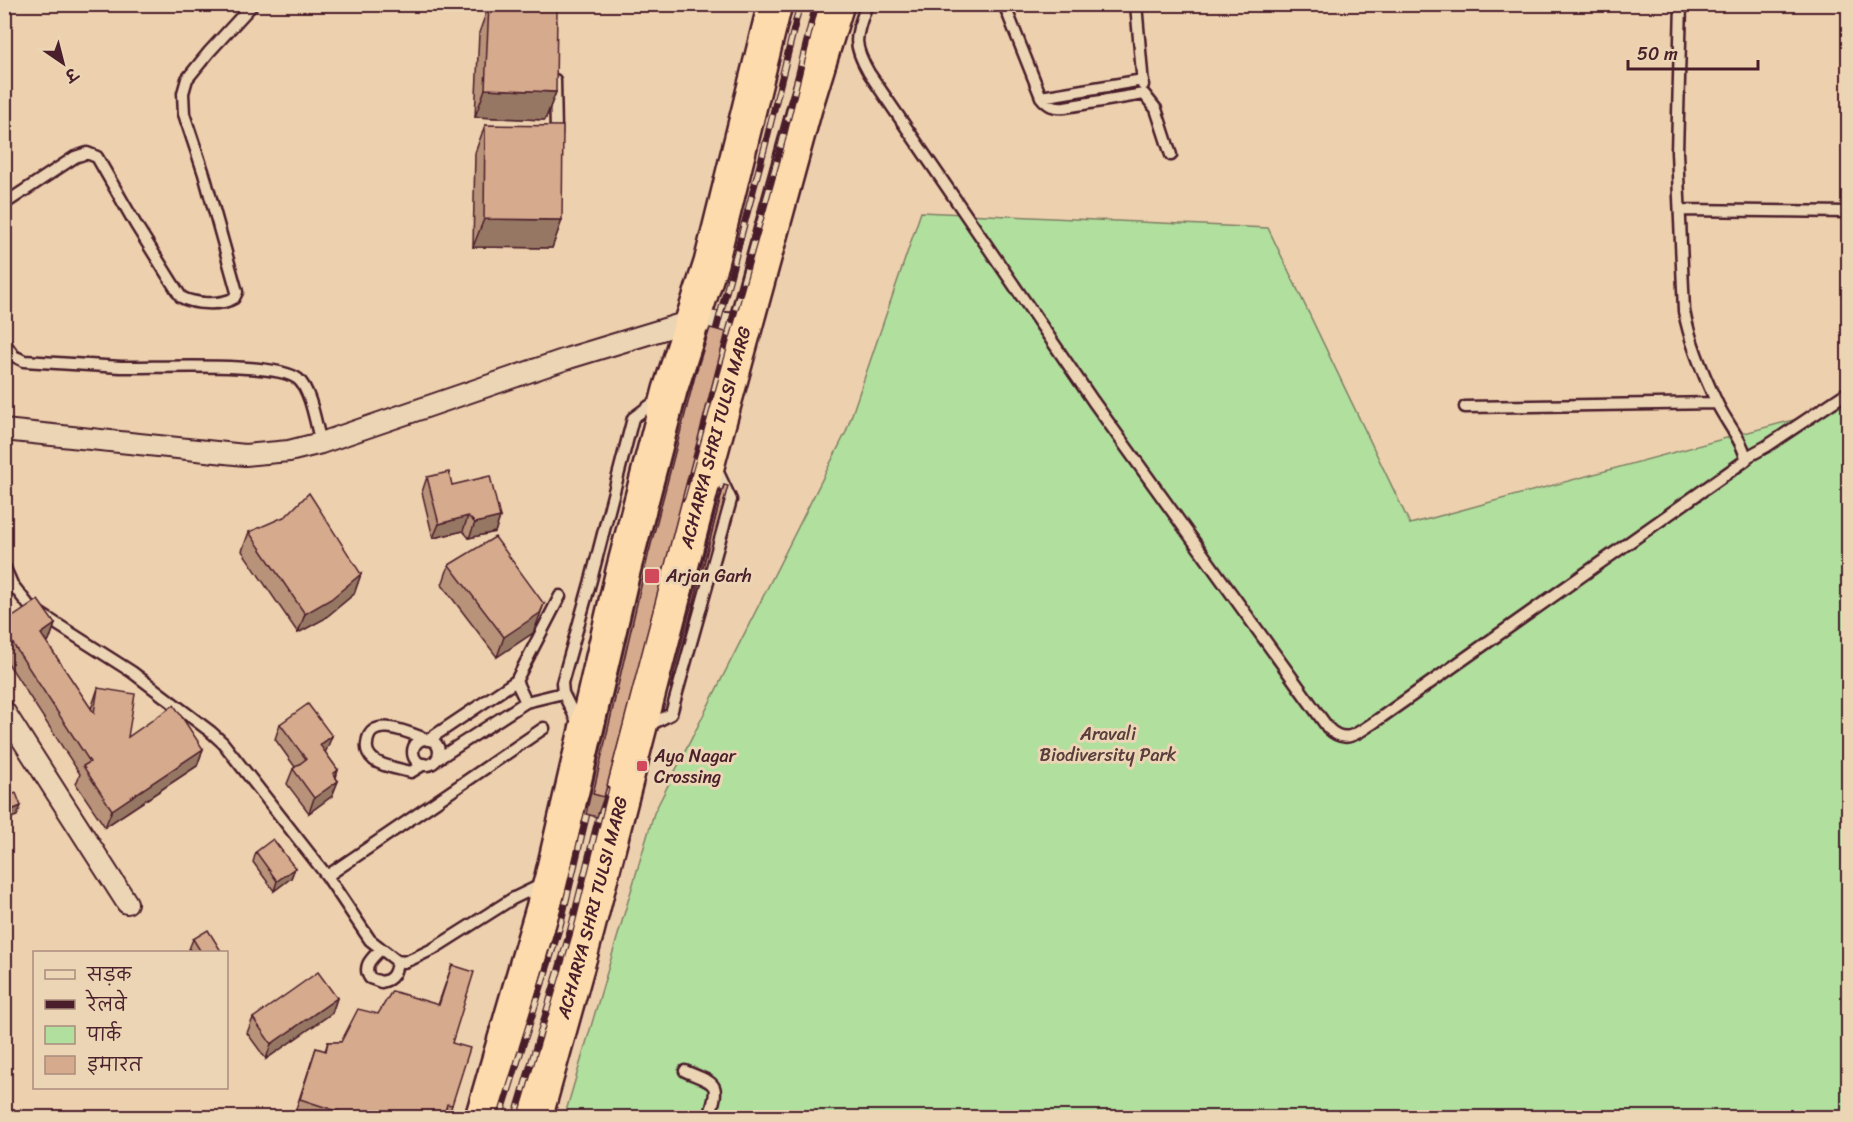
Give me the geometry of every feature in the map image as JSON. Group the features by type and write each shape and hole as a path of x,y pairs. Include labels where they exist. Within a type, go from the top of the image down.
{"highway":[{"path":"482,1118 551,881 623,571 670,390 711,263 775,4"},
{"name":"ACHARYA SHRI TULSI MARG","path":"535,1118 587,931 710,455 805,108 837,4"}],"street":[{"path":"4,430 245,455 289,451 321,443 569,358 694,320 747,325"},
{"path":"4,711 127,903"}],"lane":[{"path":"4,204 75,157 92,153 102,163 136,225 180,297 192,302 224,302 234,298 237,292 217,217 184,114 183,93 187,80 209,52 253,4"},
{"path":"867,4 856,44 860,58 869,73 1093,400 1315,712 1333,733 1340,737 1354,735 1744,463 1746,457 1767,446 1848,392"},
{"path":"1004,4 1041,97 1050,106 1057,108 1144,94"},
{"path":"1136,4 1144,94 1156,109 1171,154"},
{"path":"1681,4 1677,152 1686,323 1698,359 1717,403 1746,457"},
{"path":"555,63 556,133"},
{"path":"1041,97 1143,80"},
{"path":"1681,210 1848,212"},
{"path":"4,342 14,356 24,361 122,367 256,368 290,374 299,380 304,388 321,443"},
{"path":"584,736 563,693 562,683 633,418 670,390"},
{"path":"1465,407 1717,403"},
{"path":"4,566 26,610 132,672 211,732 243,766 327,876 370,940 397,961 404,962 433,949 512,898 551,881"},
{"path":"424,764 415,758 413,750 417,743 428,740 516,681 560,596"},
{"path":"516,681 526,702"},
{"path":"436,760 439,751 432,741 397,728 383,727 367,738 366,748 375,761 411,772 436,760 526,702 563,693"},
{"path":"327,876 544,728"},
{"path":"380,950 368,964 370,978 381,982 390,979 396,970 397,961"},
{"path":"685,1071 710,1081 714,1085 716,1096 709,1118"}],"green space":[{"name":"Aravali Biodiversity Park","path":"921,212 1268,228 1410,524 1848,405 1848,1117 564,1118 654,813 846,432"}],"building":[{"path":"489,5 557,8 556,92 485,89"},
{"path":"485,125 563,126 562,220 484,219"},
{"path":"710,328 726,332 604,797 593,794 648,556 695,376"},
{"path":"449,472 452,485 490,476 500,517 475,523 468,516 439,524 427,477"},
{"path":"724,485 728,486 677,670"},
{"path":"309,493 361,574 331,599 305,614 249,532 286,516"},
{"path":"495,537 544,604 540,613 504,637 449,565"},
{"path":"38,600 55,624 41,634 94,713 98,688 135,694 128,737 174,705 203,749 112,810 83,766 90,762 4,630 4,623"},
{"path":"308,704 332,736 320,745 338,770 333,774 338,781 314,798 293,769 306,759 280,724"},
{"path":"16,793 21,806 4,813 4,798"},
{"path":"273,839 295,868 277,881 256,852"},
{"path":"208,930 221,951 200,951 193,939"},
{"path":"452,965 474,972 452,1043 470,1048 452,1105 447,1104 443,1118 358,1118 300,1099 316,1048 326,1051 328,1042 341,1042 358,1009 378,1014 392,991 439,1005"},
{"path":"318,972 337,998 271,1044 253,1018"}],"railway":[{"path":"712,345 800,4"},
{"path":"682,498 780,150 816,4"},
{"path":"515,1118 570,932 606,788"},
{"path":"500,1118 560,926 591,797"}],"place":[{"name":"Arjan Garh","path":"652,576"},
{"name":"Aya Nagar Crossing","path":"642,766"}]}
